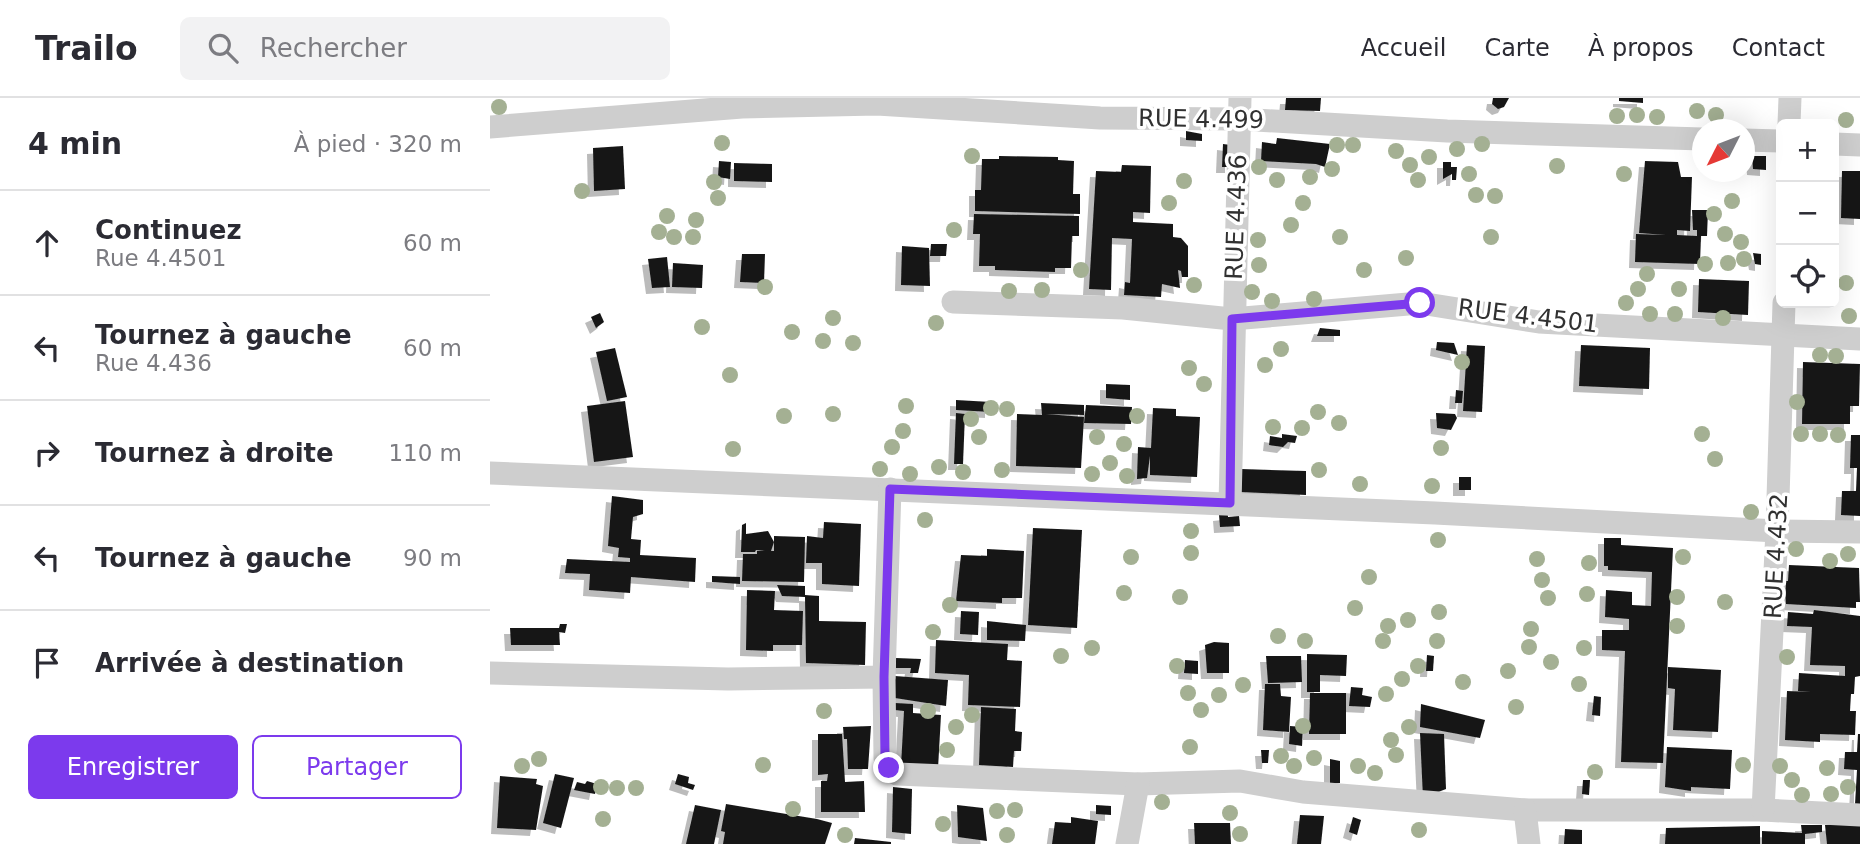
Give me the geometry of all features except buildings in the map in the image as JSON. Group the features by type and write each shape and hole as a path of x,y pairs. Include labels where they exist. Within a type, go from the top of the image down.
{"street":[{"path":"1789,119 1790,98"},
{"name":"RUE 4.499","path":"490,127 742,107 877,104 1101,118 1239,108 1447,131 1692,139"},
{"name":"RUE 4.436","path":"1230,503 1232,319 1239,108"},
{"path":"1755,140 1776,141"},
{"path":"1839,144 1860,145"},
{"name":"RUE 4.4501","path":"953,302 1123,308 1232,319 1420,303 1539,322 1860,339"},
{"name":"RUE 4.432","path":"1763,810 1777,531 1784,308"},
{"path":"490,473 1230,503 1777,531 1860,532"},
{"path":"890,489 884,677 885,758 889,768 897,774 1138,784 1240,781 1340,796 1525,810 1763,810 1860,815"},
{"path":"490,673 728,679 884,677"},
{"path":"1127,844 1138,784"},
{"path":"1525,810 1529,844"}],"route":[{"path":"889,768 885,758 884,677 890,489 1230,503 1232,319 1373,304 1420,303"}]}
